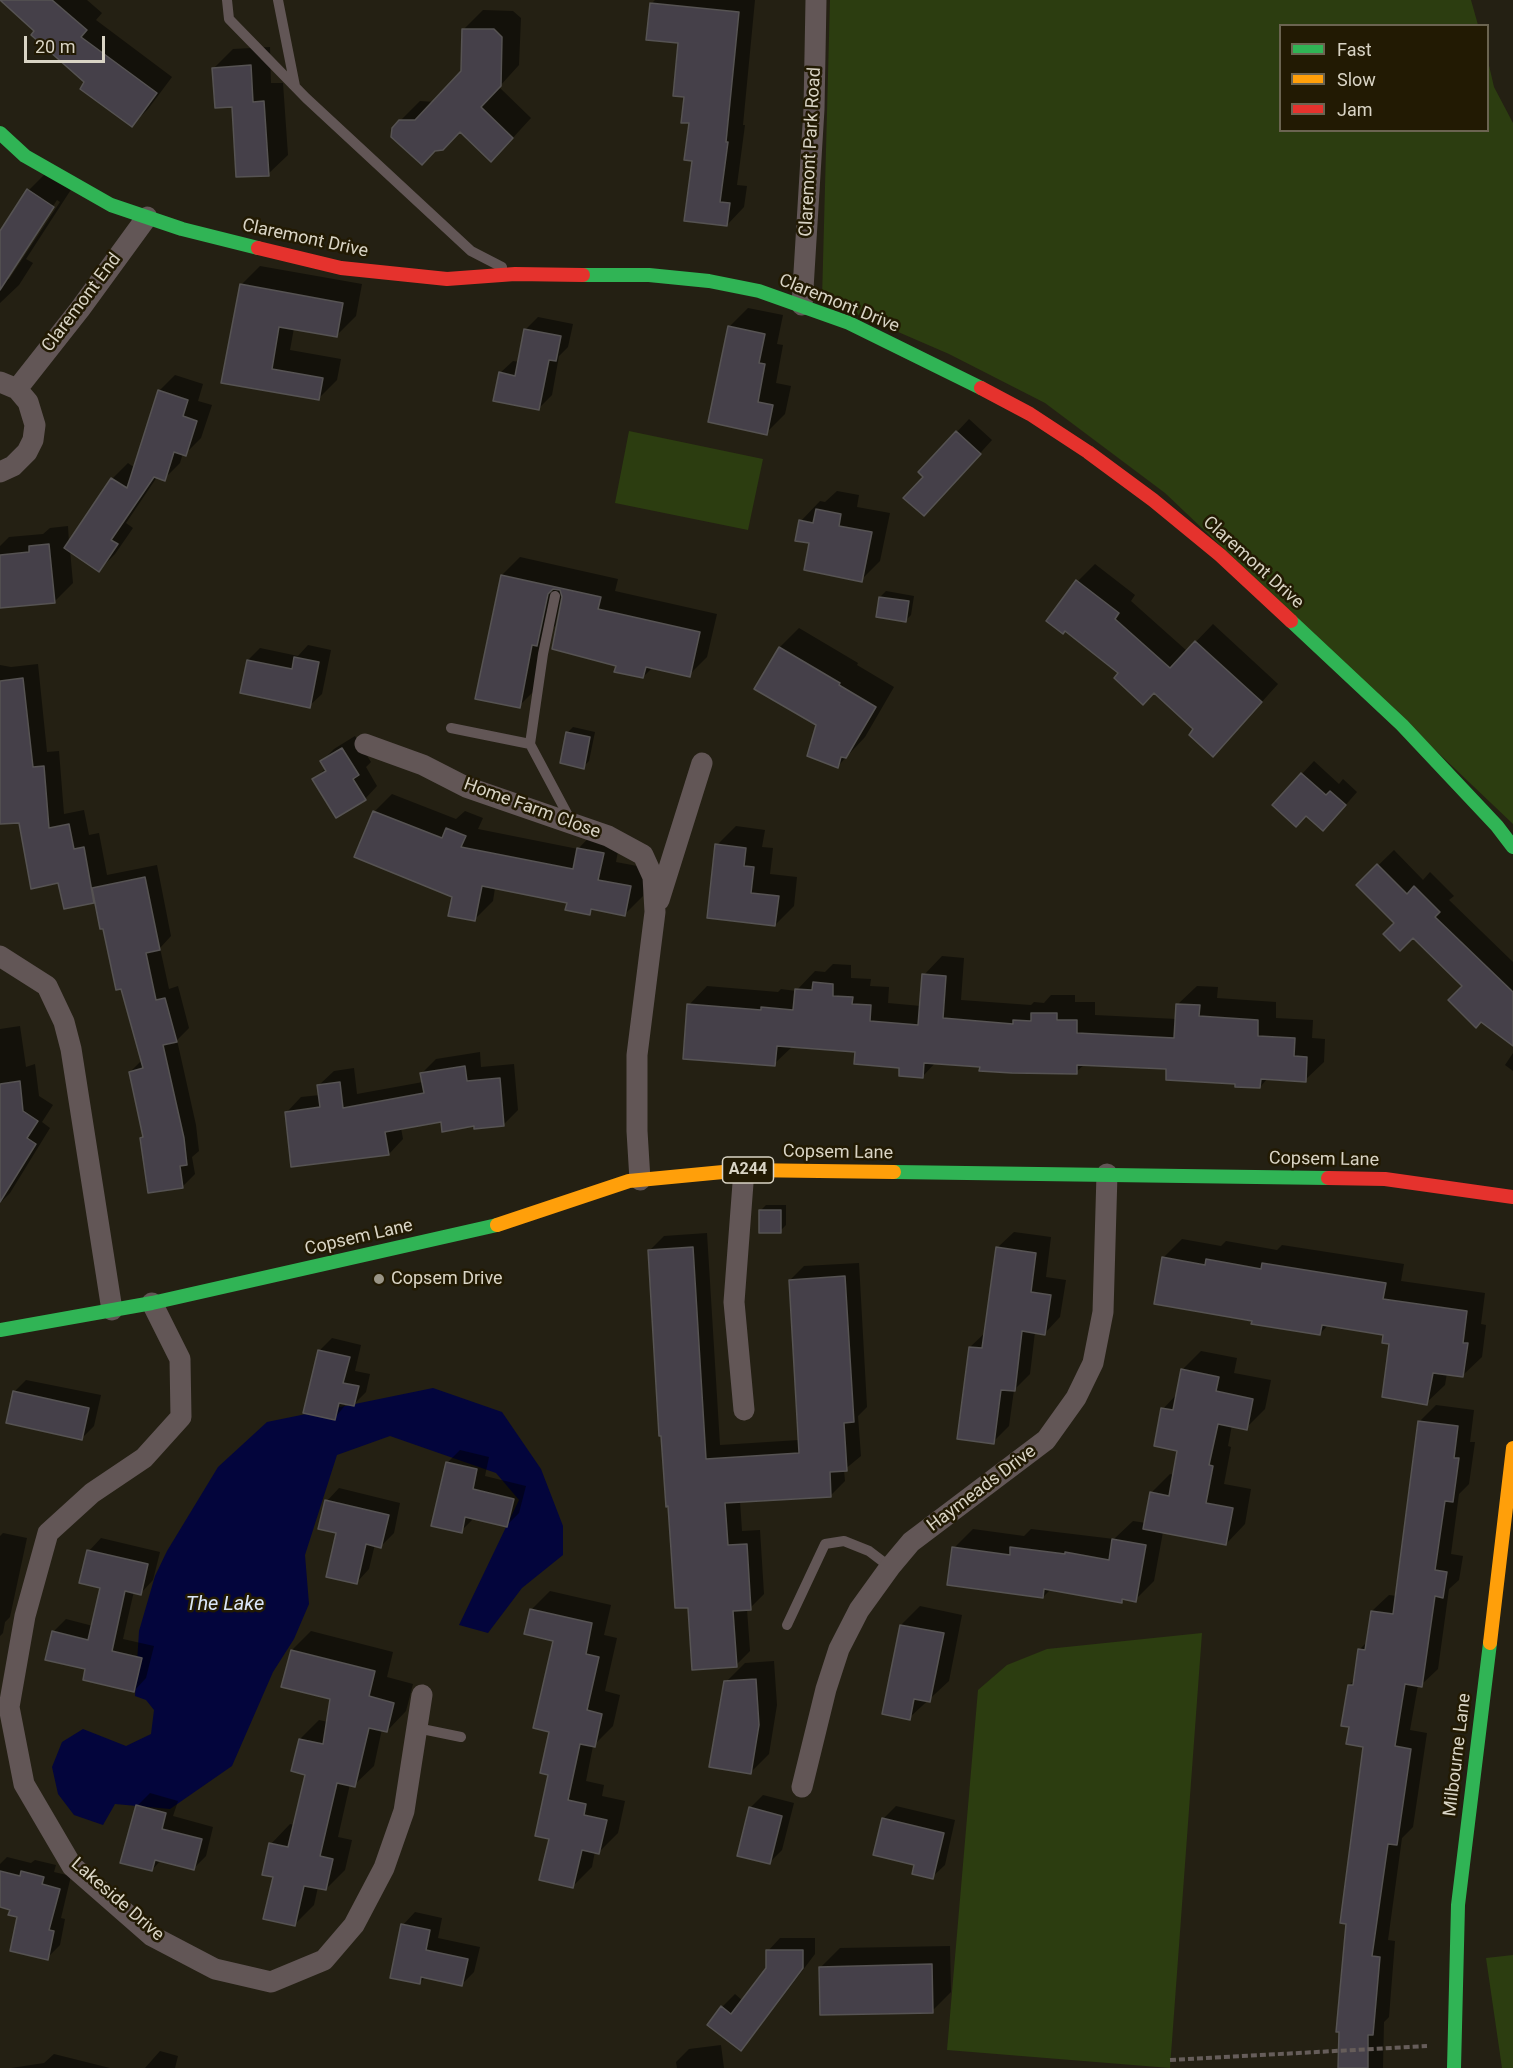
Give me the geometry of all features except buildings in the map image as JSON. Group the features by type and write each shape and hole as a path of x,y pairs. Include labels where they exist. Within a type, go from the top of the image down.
{"street":[{"name":"Claremont Park Road","path":"802,305 814,109 816,0"},
{"name":"Claremont Drive","path":"0,133 25,156 111,205 182,229 341,268 447,279 515,274 649,275 709,281 759,291 802,305 889,342 1030,414 1088,452 1153,500 1220,555 1402,725 1497,826 1513,848"},
{"name":"Claremont End","path":"0,472 13,466 27,452 33,440 35,425 28,402 8,385 80,309 147,217"},
{"name":"Home Farm Close","path":"365,744 423,765 466,787 608,836 643,855 653,877 655,912 638,1055 637,1131 640,1180"},
{"name":"Home Farm Close","path":"655,912 702,763"},
{"path":"0,956 47,986 63,1022 71,1049 112,1310"},
{"name":"Copsem Lane","path":"0,1330 152,1303 490,1227 629,1181 744,1170 1385,1179 1513,1197"},
{"path":"744,1170 734,1302 744,1410"},
{"name":"Haymeads Drive","path":"802,1787 826,1689 839,1649 859,1610 911,1542 1046,1440 1076,1398 1093,1363 1103,1312 1107,1174"},
{"name":"Lakeside Drive","path":"152,1303 180,1359 181,1417 144,1458 92,1493 48,1533 25,1616 9,1707 24,1784 72,1866 152,1936 215,1969 272,1982 324,1960 354,1926 384,1868 404,1810 422,1695"},
{"name":"Milbourne Lane","path":"1454,2068 1458,1905 1509,1518 1513,1448"}],"lane":[{"path":"227,0 229,19 295,86 471,251 515,274"},
{"path":"278,0 295,86"},
{"path":"555,596 543,654 530,744 572,824"},
{"path":"451,729 530,744"},
{"path":"787,1624 825,1544 844,1541 868,1551 890,1567"},
{"path":"417,1728 461,1737"}],"path":[{"path":"1170,2060 1455,2046"}],"green space":[{"path":"830,0 1471,0 1478,24 1279,24 1279,132 1489,132 1489,65 1494,87 1513,123 1513,824 1165,493 1045,403 949,354 822,299"},
{"path":"629,431 763,459 748,530 615,503"},
{"path":"1202,1633 1170,2068 947,2050 978,1690 1007,1665 1047,1649"},
{"path":"1513,1955 1513,2068 1502,2068 1486,1958"}],"water":[{"name":"The Lake","path":"433,1388 502,1412 541,1469 563,1526 563,1555 522,1588 488,1633 459,1625 519,1500 496,1473 390,1436 337,1455 305,1555 309,1604 294,1639 273,1672 232,1766 170,1809 115,1804 103,1825 74,1815 58,1794 52,1767 62,1742 83,1729 126,1746 151,1734 154,1710 146,1700 135,1696 139,1631 155,1576 167,1551 218,1467 267,1422"}],"traffic: fast":[{"path":"0,133 25,156 111,205 182,229 258,248"},
{"path":"583,275 649,275 709,281 759,291 849,323 981,388"},
{"path":"1291,621 1402,725 1497,826 1513,847"},
{"path":"894,1172 1328,1178"},
{"path":"0,1330 152,1303 497,1225"},
{"path":"1454,2068 1458,1905 1490,1643"}],"traffic: slow":[{"path":"497,1225 629,1181 744,1170 894,1172"},
{"path":"1490,1643 1513,1448"}],"traffic: jam":[{"path":"258,248 341,268 447,279 515,274 583,275"},
{"path":"981,388 1030,414 1088,452 1153,500 1220,555 1291,621"},
{"path":"1328,1178 1385,1179 1513,1197"}],"place":[{"name":"Copsem Drive","path":"379,1279"}]}
